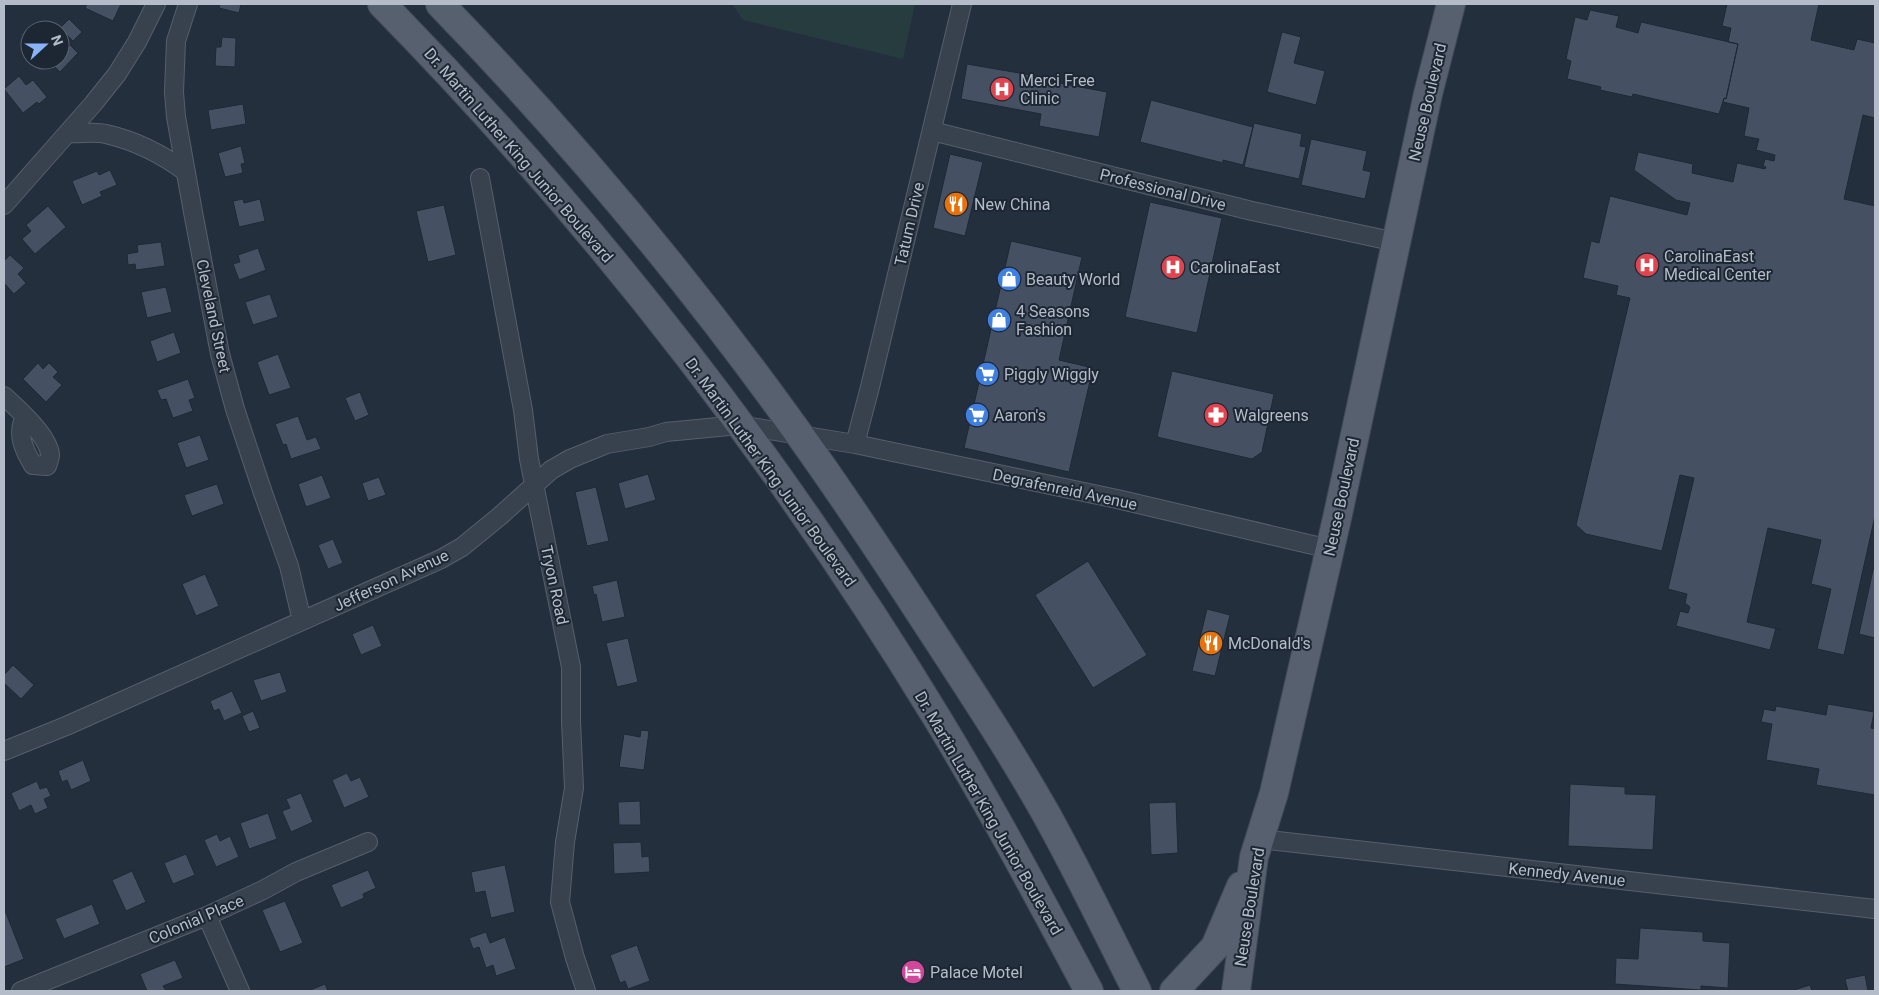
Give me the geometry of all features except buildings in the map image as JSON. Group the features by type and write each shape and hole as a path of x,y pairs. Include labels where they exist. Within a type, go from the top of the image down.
{"main road":[{"name":"Dr. Martin Luther King Junior Boulevard","path":"382,4 470,96 573,213 666,328 809,521 925,698 994,815 1089,991"},
{"path":"440,4 536,107 627,212 732,344 799,434 855,514 998,733 1045,812 1137,991"},
{"name":"Neuse Boulevard","path":"1236,991 1257,848 1274,793 1330,549 1428,94 1451,4"},
{"path":"1174,991 1214,947 1257,848"}],"street":[{"path":"4,205 117,74 137,42 156,4"},
{"name":"Cleveland Street","path":"188,4 176,41 174,92 176,117 186,172 220,354 244,437 289,566 302,620"},
{"name":"Tatum Drive","path":"855,444 962,4"},
{"name":"Professional Drive","path":"932,131 1252,211 1396,242"},
{"path":"68,133 106,134 142,145 158,152 186,172"},
{"name":"Tryon Road","path":"480,178 535,483 571,667 574,788 565,842 560,902 586,991"},
{"path":"4,396 25,417"},
{"name":"Jefferson Avenue","path":"4,751 66,726 441,559 462,546 500,516 551,470 570,459 607,444 649,437 666,432 739,425 799,434"},
{"name":"Degrafenreid Avenue","path":"799,434 1116,499 1330,549"},
{"name":"Colonial Place","path":"21,991 207,916 263,890 296,872 368,842"},
{"name":"Kennedy Avenue","path":"1257,848 1875,909"},
{"path":"207,916 240,991"}],"green space":[{"path":"732,4 915,4 903,59 743,20"}],"place":[{"name":"Merci Free Clinic","path":"1002,89"},
{"name":"New China","path":"956,204"},
{"name":"CarolinaEast Medical Center","path":"1647,265"},
{"name":"CarolinaEast","path":"1173,267"},
{"name":"Beauty World","path":"1009,279"},
{"name":"4 Seasons Fashion","path":"999,320"},
{"name":"Piggly Wiggly","path":"987,374"},
{"name":"Aaron's","path":"977,415"},
{"name":"Walgreens","path":"1216,415"},
{"name":"McDonald's","path":"1211,643"},
{"name":"Palace Motel","path":"913,972"}]}
